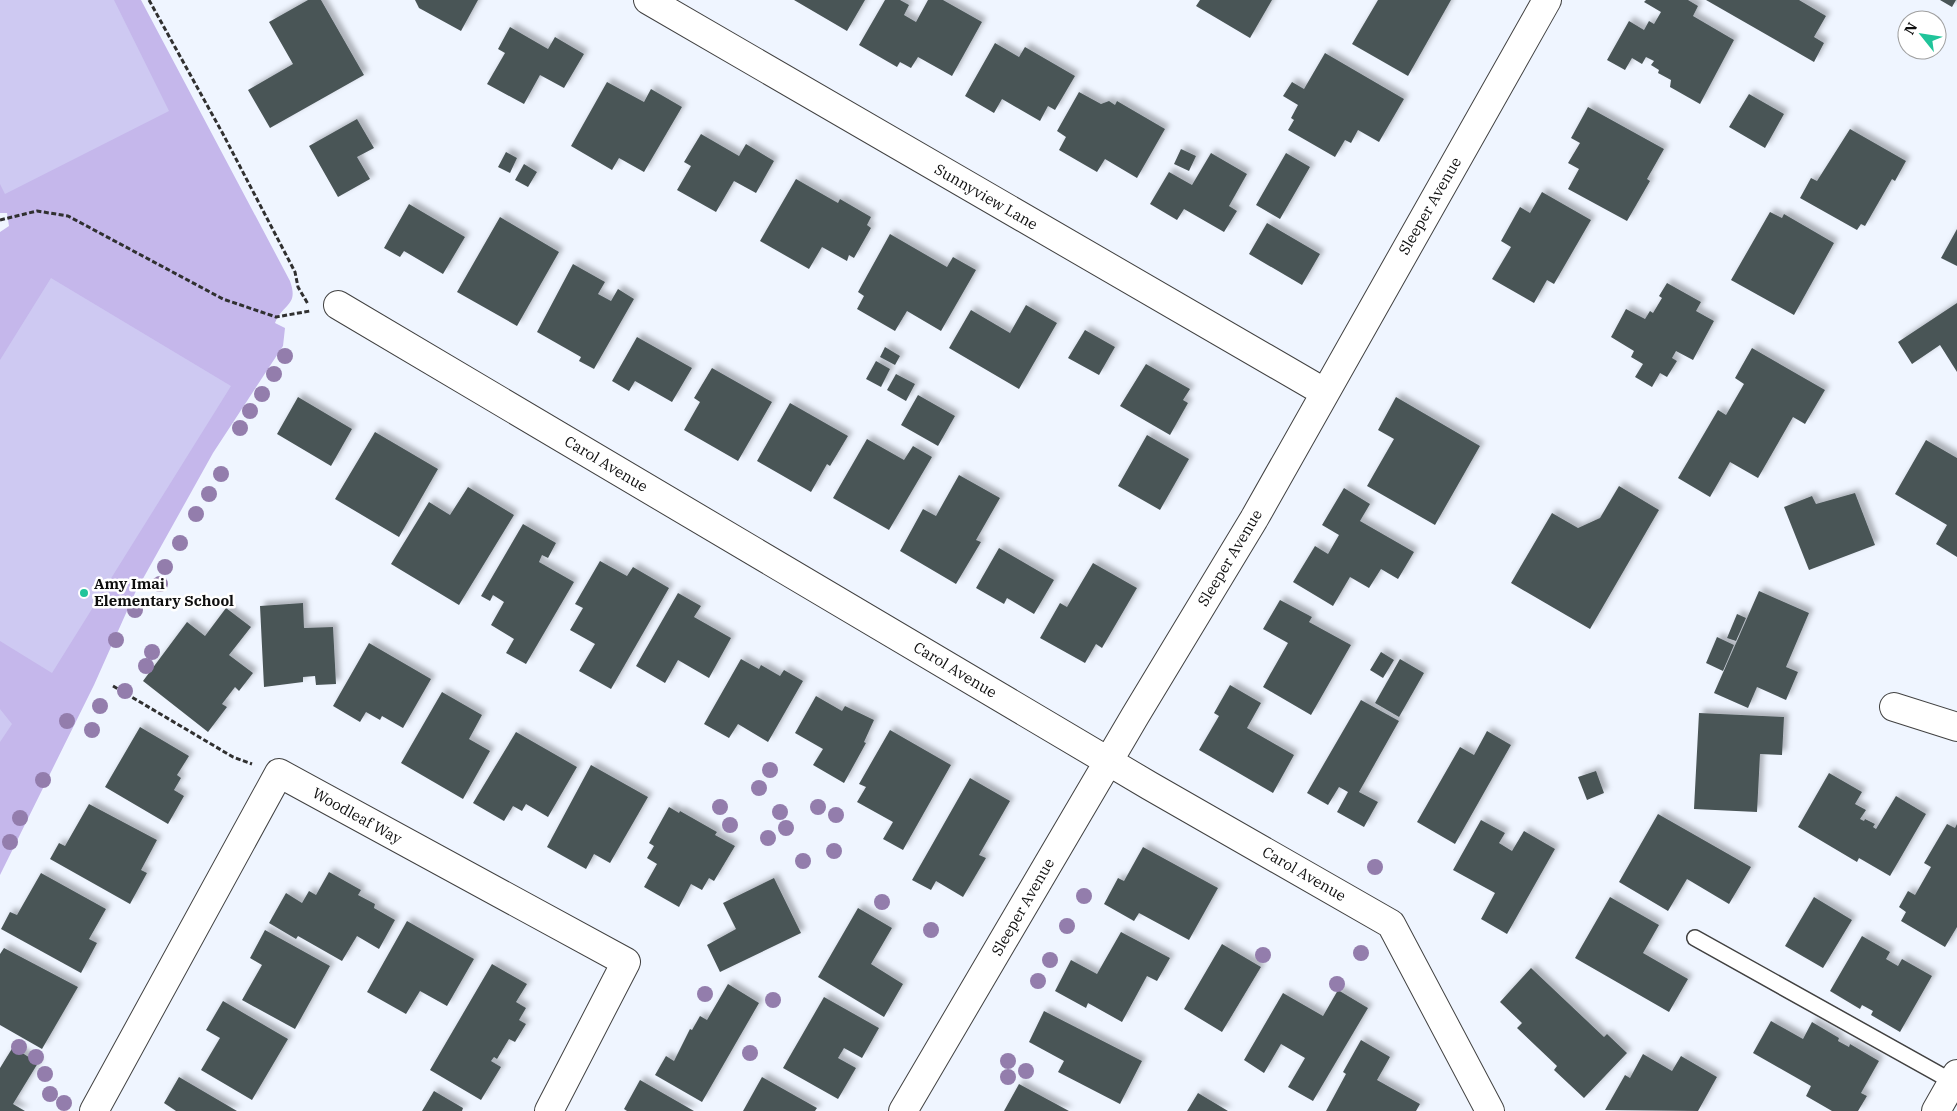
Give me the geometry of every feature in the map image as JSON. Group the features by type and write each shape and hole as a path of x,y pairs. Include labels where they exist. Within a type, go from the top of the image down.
{"street":[{"name":"Sunnyview Lane","path":"648,0 1324,392"},
{"name":"Sleeper Avenue","path":"903,1111 1254,519 1547,0"},
{"name":"Carol Avenue","path":"338,305 1109,762 1391,924 1490,1111"},
{"path":"1894,707 1957,727"},
{"path":"94,1111 279,773"},
{"name":"Woodleaf Way","path":"279,773 626,962 549,1111"},
{"path":"1936,1111 1955,1078"}],"lane":[{"path":"1695,938 1955,1078"}],"path":[{"path":"0,220 37,211 68,216 224,299 276,317 312,311 298,287 295,272 149,0"},
{"path":"113,686 233,757 279,773"}],"shaded area":[{"name":"Amy Imai Elementary School","path":"0,0 141,0 290,281 293,295 289,304 278,316 275,323 285,328 283,346 213,453 135,593 94,685 0,875 0,232 9,226 7,213 0,213"},
{"path":"0,0 114,0 169,111 5,194 0,184"},
{"path":"51,278 231,386 52,673 0,641 0,360"},
{"path":"0,709 12,724 0,742"}],"building":[{"path":"308,0 321,0 364,75 270,128 248,90 293,64 269,22"},
{"path":"415,0 478,0 461,31 419,8"},
{"path":"794,0 865,0 847,31"},
{"path":"885,0 900,0 909,5 904,15 916,22 928,0 943,0 982,22 952,76 918,57 911,68 900,62 897,67 859,45"},
{"path":"1200,0 1272,0 1250,38 1196,6"},
{"path":"1378,0 1451,0 1408,76 1352,44"},
{"path":"1646,0 1688,0 1698,6 1693,16 1734,40 1700,104 1670,87 1671,80 1658,73 1659,70 1651,65 1654,61 1646,57 1642,64 1632,58 1625,70 1607,60 1629,21 1644,30 1649,21 1654,24 1661,12 1644,2"},
{"path":"1706,0 1799,0 1826,16 1814,37 1824,43 1814,62"},
{"path":"1940,0 1956,0 1952,7"},
{"path":"510,27 548,49 555,37 584,54 564,88 540,75 524,104 487,84 505,53 498,49"},
{"path":"995,43 1019,57 1025,47 1075,76 1055,110 1048,106 1040,121 1002,99 994,113 965,96"},
{"path":"1325,53 1404,99 1379,142 1358,130 1351,143 1345,140 1335,157 1288,130 1294,120 1291,118 1298,105 1283,96 1292,82 1304,89"},
{"path":"607,82 644,102 651,89 682,107 644,172 619,158 612,170 571,146"},
{"path":"1079,92 1101,104 1109,101 1115,105 1117,101 1165,129 1137,178 1105,159 1097,172 1059,150 1066,137 1057,131"},
{"path":"1749,94 1784,114 1765,148 1729,127"},
{"path":"1588,107 1664,149 1647,179 1650,181 1627,221 1568,189 1579,169 1568,163 1580,143 1571,138"},
{"path":"357,119 374,148 357,157 370,179 338,197 309,146"},
{"path":"1850,129 1906,161 1895,181 1892,179 1865,226 1861,224 1857,230 1800,198 1811,178 1817,181"},
{"path":"701,134 739,156 746,144 774,161 756,193 734,181 716,212 677,190 691,166 684,162"},
{"path":"1181,149 1196,156 1189,171 1174,164"},
{"path":"506,152 517,158 510,173 498,167"},
{"path":"1211,153 1247,174 1229,206 1237,211 1224,232 1184,209 1177,220 1150,204 1169,172 1192,185"},
{"path":"1286,153 1310,167 1280,219 1256,205"},
{"path":"524,164 537,172 528,187 515,180"},
{"path":"796,179 838,203 840,199 871,217 867,225 871,228 854,258 849,255 847,261 822,247 809,269 760,241"},
{"path":"1542,192 1591,220 1554,284 1547,280 1534,303 1492,279 1511,247 1501,241 1520,207 1530,213"},
{"path":"409,204 465,237 443,274 404,251 400,257 384,248"},
{"path":"1770,212 1782,218 1784,214 1834,243 1794,315 1731,280"},
{"path":"500,217 559,252 517,326 457,292"},
{"path":"1267,223 1320,254 1302,285 1249,254"},
{"path":"1957,229 1957,266 1941,258"},
{"path":"890,234 947,267 953,257 976,270 941,331 907,311 895,331 857,309 864,296 858,292"},
{"path":"573,264 605,282 598,294 611,301 618,289 634,299 594,369 579,361 581,357 537,332"},
{"path":"1667,283 1701,302 1696,311 1714,321 1693,360 1676,351 1672,358 1677,361 1667,377 1660,373 1652,387 1635,377 1643,364 1631,357 1634,351 1611,337 1626,309 1645,319 1650,311 1653,313 1662,298 1659,296"},
{"path":"1957,303 1957,372 1940,345 1912,364 1898,342"},
{"path":"1026,305 1057,323 1019,389 949,348 971,310 1010,333"},
{"path":"1085,330 1115,347 1099,375 1068,358"},
{"path":"637,337 692,368 672,402 635,381 629,391 612,381"},
{"path":"885,347 900,356 895,365 880,357"},
{"path":"1752,348 1825,390 1805,424 1793,417 1758,478 1730,462 1710,497 1678,478 1718,410 1726,415 1744,384 1735,378"},
{"path":"876,361 890,369 881,387 866,379"},
{"path":"1146,364 1190,389 1183,400 1188,403 1170,435 1120,406"},
{"path":"712,368 772,402 738,461 684,430 700,402 694,398"},
{"path":"896,374 915,384 906,401 887,390"},
{"path":"918,395 955,416 938,446 901,425"},
{"path":"298,397 352,429 331,466 277,434"},
{"path":"1396,397 1480,446 1435,525 1367,486 1394,439 1378,430"},
{"path":"790,403 848,436 830,466 827,464 811,492 757,461"},
{"path":"375,432 438,469 399,537 335,499"},
{"path":"1147,435 1189,459 1160,510 1118,486"},
{"path":"867,439 904,460 913,446 932,457 889,530 833,498"},
{"path":"1926,440 1957,458 1957,557 1936,544 1947,525 1895,494"},
{"path":"959,475 1000,498 976,540 981,542 956,584 900,551 923,509 936,516"},
{"path":"1619,486 1659,510 1590,629 1511,583 1552,513 1578,528 1600,518"},
{"path":"468,487 514,515 459,605 391,564 429,502 450,515"},
{"path":"1344,488 1370,504 1360,521 1414,552 1398,579 1381,569 1369,588 1350,577 1333,606 1293,582 1315,546 1328,554 1339,535 1322,525"},
{"path":"1855,493 1875,545 1809,570 1784,507 1812,496 1816,504"},
{"path":"523,524 556,543 548,558 542,555 539,562 574,582 526,664 506,653 514,639 491,625 504,602 493,595 490,601 481,596"},
{"path":"999,548 1054,580 1034,614 1007,598 1004,604 976,588"},
{"path":"600,561 627,576 633,567 669,588 611,689 579,671 595,644 570,630 583,608 575,604"},
{"path":"1093,563 1137,588 1102,648 1096,644 1085,663 1040,638 1060,603 1067,607"},
{"path":"1759,591 1809,613 1786,667 1798,672 1786,700 1757,687 1748,708 1714,693"},
{"path":"678,593 701,606 694,617 731,638 709,678 678,660 665,683 636,666"},
{"path":"1280,600 1312,617 1309,622 1351,645 1311,715 1263,687 1288,643 1263,629"},
{"path":"303,603 304,628 333,627 336,684 316,685 315,676 303,677 303,682 264,687 260,606"},
{"path":"226,608 251,627 229,655 253,673 239,691 235,687 222,704 227,707 208,732 143,681 187,622 205,636"},
{"path":"1737,614 1746,618 1736,641 1727,638"},
{"path":"1717,637 1734,645 1723,671 1706,663"},
{"path":"369,643 431,679 403,728 382,716 380,720 366,712 360,722 333,706"},
{"path":"1381,652 1394,660 1383,678 1370,670"},
{"path":"741,659 759,669 761,665 780,676 784,670 803,681 768,742 738,724 729,738 704,724"},
{"path":"1400,659 1424,673 1399,717 1375,703"},
{"path":"1230,685 1261,703 1247,728 1294,755 1273,793 1199,750 1219,716 1214,713"},
{"path":"442,692 482,715 469,739 490,751 463,799 401,763"},
{"path":"816,696 842,711 845,706 874,720 864,742 866,743 844,783 813,765 823,749 795,733"},
{"path":"1361,700 1399,721 1359,792 1378,802 1364,827 1337,812 1348,792 1339,787 1328,805 1307,793"},
{"path":"1699,713 1784,717 1782,755 1760,754 1757,812 1694,809"},
{"path":"140,727 189,756 177,775 181,778 174,790 184,796 168,824 105,787"},
{"path":"890,730 951,765 903,850 883,839 893,822 857,802 866,787 859,784"},
{"path":"1487,731 1511,745 1455,844 1417,822 1460,747 1474,755"},
{"path":"516,732 577,767 548,817 526,804 522,811 513,806 504,821 473,803"},
{"path":"591,765 648,797 610,863 594,854 586,869 547,847"},
{"path":"1596,771 1604,793 1587,800 1578,777"},
{"path":"1829,773 1862,792 1855,804 1866,810 1860,819 1864,821 1865,819 1875,824 1873,827 1876,829 1896,796 1926,814 1890,876 1859,858 1857,862 1798,827"},
{"path":"970,778 1010,801 979,855 986,858 963,897 936,881 931,890 912,880"},
{"path":"89,804 157,840 141,870 147,873 130,904 50,859 59,843 65,846"},
{"path":"669,807 679,813 680,811 717,832 715,835 735,846 714,881 709,878 702,890 691,884 679,907 644,887 657,864 647,858 654,846 649,843"},
{"path":"1658,814 1751,867 1729,904 1687,879 1668,911 1619,882"},
{"path":"1481,820 1505,833 1499,843 1512,851 1524,831 1555,849 1507,934 1481,919 1495,893 1453,870"},
{"path":"1947,824 1955,828 1957,824 1957,927 1945,947 1901,921 1906,912 1899,907 1908,891 1915,895 1931,867 1924,863"},
{"path":"1143,847 1218,888 1189,940 1139,913 1134,921 1104,904 1118,878 1124,881"},
{"path":"329,872 361,890 358,895 375,904 374,908 395,920 379,949 357,936 342,961 298,936 296,939 269,923 286,893 302,903 309,891 316,895"},
{"path":"41,873 106,909 89,939 97,943 81,973 1,929 10,912 17,915"},
{"path":"774,878 801,933 720,972 707,945 736,929 723,903"},
{"path":"1610,897 1659,925 1643,953 1688,979 1669,1012 1575,958"},
{"path":"1814,897 1852,920 1823,968 1785,946"},
{"path":"858,908 892,928 871,964 903,984 884,1017 818,977"},
{"path":"407,921 474,959 447,1006 420,991 406,1014 367,992"},
{"path":"265,930 330,966 295,1029 242,1000 262,965 250,958"},
{"path":"1121,932 1170,958 1157,981 1147,976 1122,1022 1088,1003 1086,1008 1055,991 1071,960 1097,974"},
{"path":"1862,936 1890,952 1886,959 1898,966 1902,959 1932,976 1900,1032 1871,1015 1873,1011 1862,1005 1860,1009 1830,991"},
{"path":"1222,944 1261,967 1222,1032 1184,1009"},
{"path":"4,948 78,987 42,1049 0,1025 0,954"},
{"path":"492,964 527,984 516,1002 526,1008 519,1020 526,1024 515,1042 509,1039 497,1059 494,1057 491,1061 501,1067 481,1100 430,1070"},
{"path":"1531,968 1604,1037 1607,1034 1627,1053 1584,1098 1554,1070 1557,1066 1517,1028 1522,1023 1500,1002"},
{"path":"728,984 759,1003 702,1102 655,1075 666,1056 674,1061 690,1029 692,1030 700,1016 707,1020"},
{"path":"1338,990 1368,1008 1313,1101 1288,1087 1305,1058 1281,1044 1264,1073 1244,1060 1283,993 1323,1016"},
{"path":"824,997 879,1028 862,1058 844,1048 838,1058 856,1068 838,1099 783,1068"},
{"path":"223,1001 288,1039 252,1100 201,1070 220,1038 206,1030"},
{"path":"1044,1011 1142,1061 1120,1104 1058,1072 1064,1061 1029,1042"},
{"path":"1771,1021 1803,1039 1812,1022 1839,1038 1838,1041 1849,1047 1850,1044 1879,1061 1861,1093 1867,1096 1858,1111 1832,1111 1806,1096 1811,1086 1753,1053"},
{"path":"1361,1040 1390,1057 1377,1080 1420,1104 1416,1111 1326,1111 1346,1074 1343,1072"},
{"path":"13,1047 38,1063 13,1104 25,1111 0,1111 0,1068"},
{"path":"1643,1054 1672,1071 1681,1056 1717,1077 1698,1111 1605,1110 1625,1075 1630,1078"},
{"path":"179,1077 237,1111 176,1111 164,1103"},
{"path":"762,1077 817,1108 815,1111 743,1111"},
{"path":"640,1080 694,1111 627,1111 624,1109"},
{"path":"1019,1084 1069,1111 1004,1111"},
{"path":"434,1091 463,1108 462,1111 422,1111"},
{"path":"1198,1093 1228,1111 1187,1111"}],"place":[{"name":"Amy Imai Elementary School","path":"84,593"}]}
